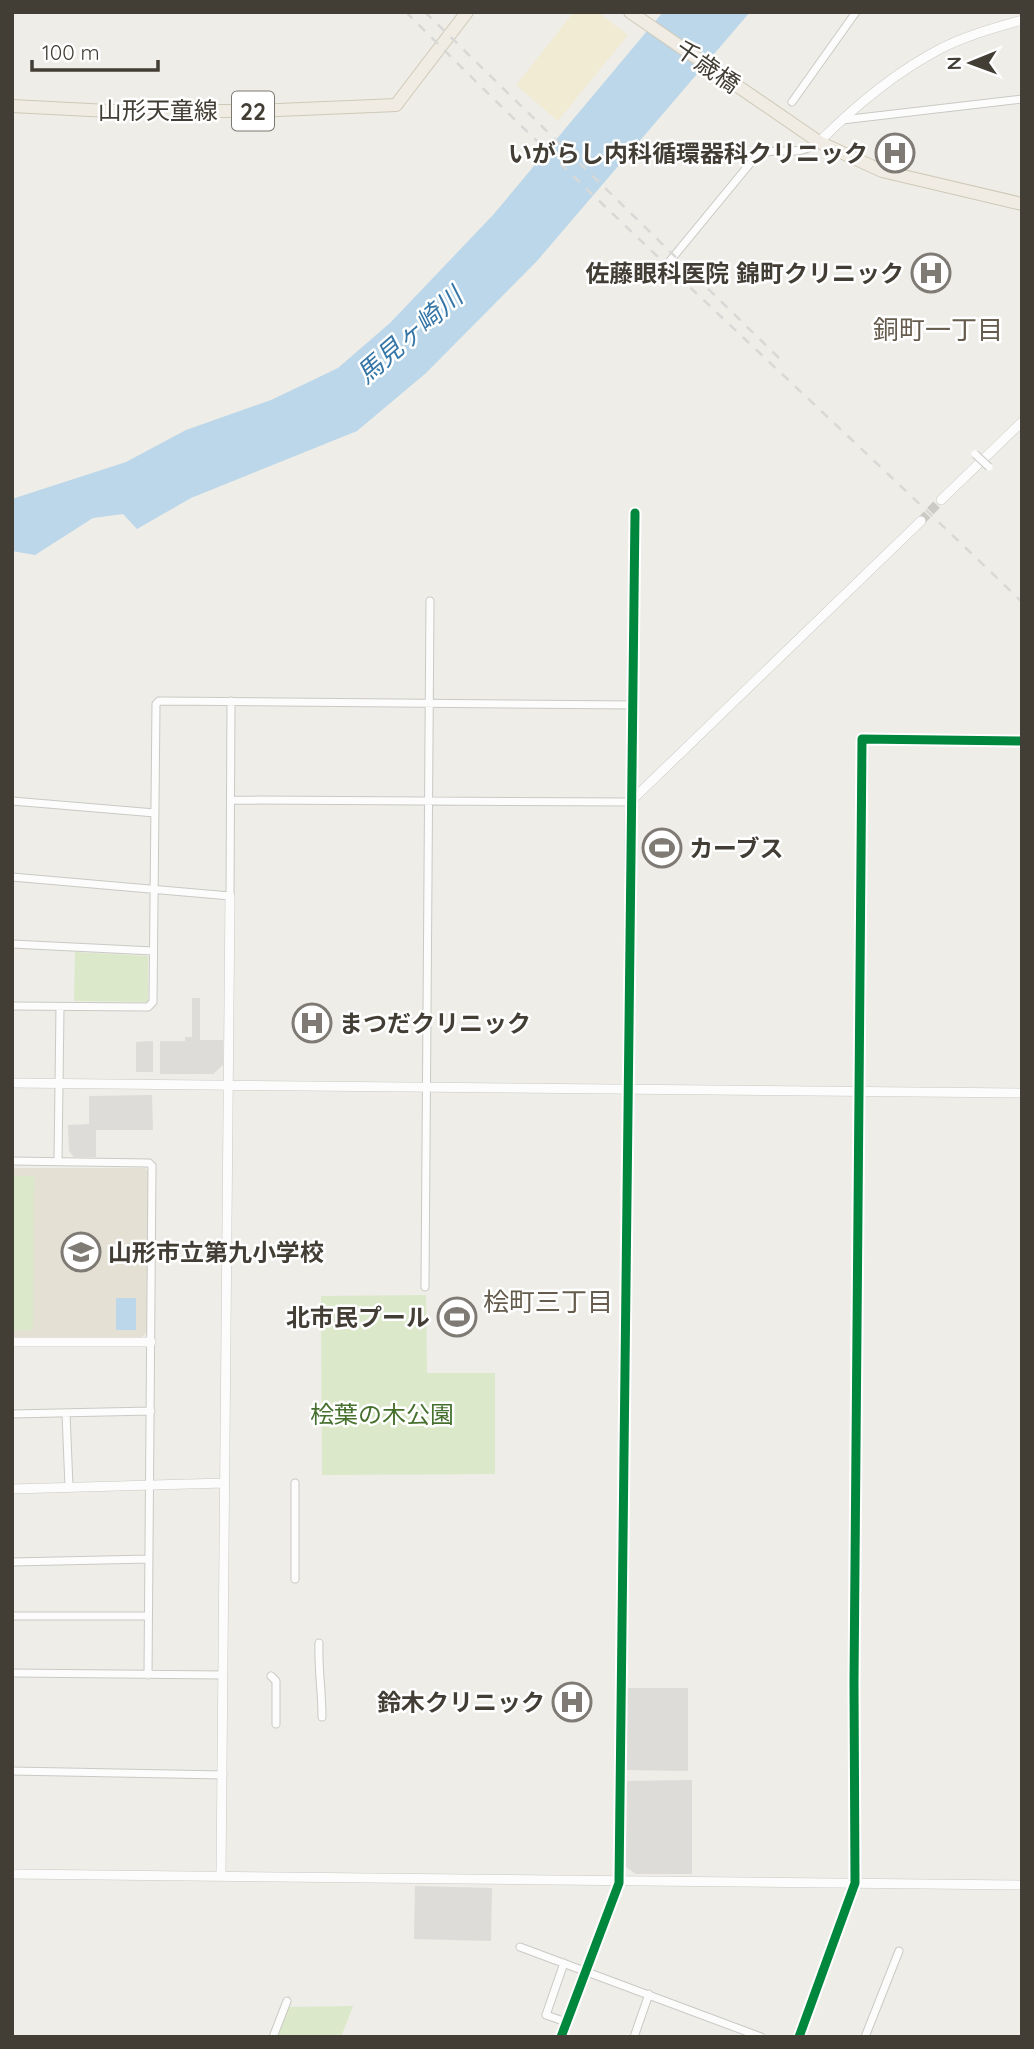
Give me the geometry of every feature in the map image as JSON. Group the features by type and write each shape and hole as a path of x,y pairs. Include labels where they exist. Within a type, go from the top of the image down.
{"main road":[{"name":"千歳橋","path":"630,12 819,142"},
{"name":"山形天童線","path":"12,106 109,111 387,107 396,105 403,99 461,15"},
{"path":"819,142 882,171 1022,204"}],"street":[{"path":"792,102 856,12"},
{"path":"660,273 757,155 777,150 795,154 819,142 841,120 940,49 1022,20"},
{"path":"841,120 1022,99"},
{"path":"941,500 1022,422"},
{"path":"975,454 989,467"},
{"path":"561,2037 619,1883 635,513"},
{"path":"231,800 630,802 921,521"},
{"path":"425,1287 430,601"},
{"path":"12,1006 148,1007 153,1002 156,704 159,701 633,705"},
{"path":"221,1876 230,1085 231,701"},
{"path":"799,2037 855,1883 862,739 1022,741"},
{"path":"12,801 155,813"},
{"path":"12,877 230,896"},
{"path":"12,944 153,951"},
{"path":"58,1161 60,1007"},
{"path":"12,1083 1022,1093"},
{"path":"12,1161 149,1163 152,1166 148,1675"},
{"path":"12,1342 151,1342"},
{"path":"12,1414 151,1411"},
{"path":"66,1413 69,1487"},
{"path":"12,1489 224,1483"},
{"path":"295,1483 295,1579"},
{"path":"12,1562 149,1559"},
{"path":"12,1616 148,1616"},
{"path":"319,1643 317,1676 322,1682 322,1717"},
{"path":"12,1674 223,1675"},
{"path":"271,1676 276,1681 276,1724"},
{"path":"12,1771 223,1774"},
{"path":"12,1874 619,1883 1022,1885"},
{"path":"520,1947 761,2037"},
{"path":"865,2037 899,1951"},
{"path":"564,1963 546,2015 566,2022"},
{"path":"634,2037 649,1994"},
{"path":"273,2037 287,2001"}],"shaded area":[{"path":"192,998 200,998 200,1040 223,1040 223,1065 213,1074 160,1074 160,1041 185,1041 185,1037 192,1037"},
{"path":"153,1041 153,1072 136,1072 136,1042"},
{"path":"152,1095 153,1130 96,1130 96,1157 74,1157 69,1151 68,1125 89,1124 89,1096"},
{"name":"山形市立第九小学校","path":"12,1168 145,1168 150,1174 148,1331 142,1337 12,1338"},
{"path":"626,1688 688,1688 688,1771 625,1770"},
{"path":"692,1780 692,1874 636,1874 626,1867 627,1781"},
{"path":"415,1886 492,1888 491,1941 414,1939"}],"green space":[{"path":"75,952 148,956 148,1002 74,1001"},
{"path":"12,1176 34,1176 33,1330 12,1330"},
{"name":"桧葉の木公園","path":"426,1295 427,1373 495,1373 495,1474 322,1475 321,1296"},
{"path":"353,2006 341,2037 277,2037 289,2007"}],"sand":[{"path":"574,12 598,12 628,35 558,121 516,85"}],"water":[{"name":"馬見ヶ崎川","path":"663,12 750,12 537,261 426,373 357,431 191,498 137,529 123,514 93,518 35,555 12,551 12,499 126,462 186,430 271,400 338,368 390,323 493,215"},
{"path":"116,1298 136,1298 136,1330 116,1330"},
{"name":"北市民プール","path":"446,1300 469,1301 469,1333 446,1333"}],"tunnel":[{"path":"921,521 941,500"}],"railway":[{"path":"406,12 558,162 1022,602"},
{"path":"425,12 781,360"}],"cycle path":[{"path":"561,2037 619,1883 635,513"},
{"path":"799,2037 855,1883 854,1682 862,739 1022,741"}],"place":[{"name":"いがらし内科循環器科クリニック","path":"895,153"},
{"name":"佐藤眼科医院 錦町クリニック","path":"931,273"},
{"name":"カーブス","path":"662,848"},
{"name":"まつだクリニック","path":"312,1023"},
{"name":"山形市立第九小学校","path":"81,1252"},
{"name":"北市民プール","path":"457,1317"},
{"name":"鈴木クリニック","path":"572,1702"}],"district":[{"name":"銅町一丁目","path":"938,329"},
{"name":"桧町三丁目","path":"548,1301"}]}
